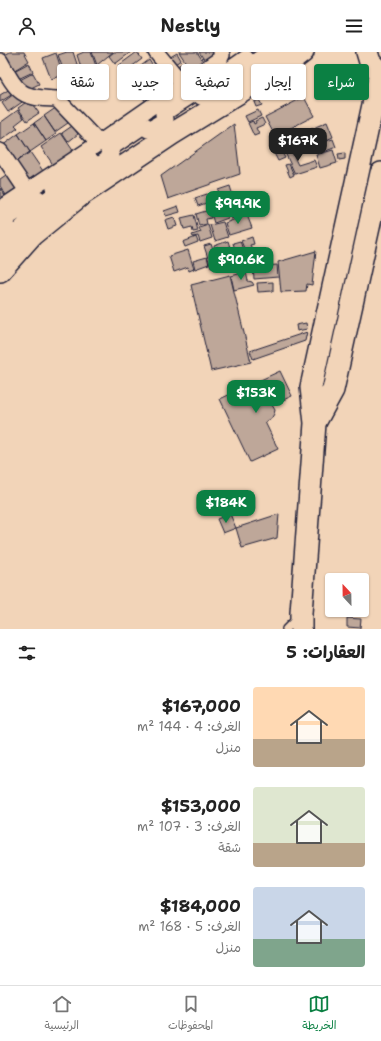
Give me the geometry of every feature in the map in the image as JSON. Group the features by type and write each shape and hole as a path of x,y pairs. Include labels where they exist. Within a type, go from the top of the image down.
{"main road":[{"path":"0,271 32,235 81,195 292,54 316,52"},
{"path":"301,621 315,423 311,387 381,73 370,62 364,53"},
{"path":"315,423 333,390 381,173"}],"street":[{"path":"156,52 181,82"},
{"path":"0,233 8,228 3,222 38,198 42,203 57,192 54,187 92,161 96,167 112,156 108,150 145,126 148,130 160,123 166,119 163,114 197,92 201,97 217,86 213,81 246,58 250,65 268,52"},
{"path":"213,64 220,59 223,53"},
{"path":"0,251 27,222 45,207 181,112 292,54"},
{"path":"0,61 16,88 33,98 57,99 99,143"},
{"path":"0,209 181,88"},
{"path":"0,151 5,169 27,191"}],"lane":[{"path":"286,629 301,621"}],"building":[{"path":"10,52 24,52 29,61 10,73 1,57"},
{"path":"73,52 77,64 61,64 58,55"},
{"path":"84,52 91,52 95,64 80,64 77,55"},
{"path":"92,52 113,52 98,64 97,64"},
{"path":"114,52 131,52 115,64 109,56"},
{"path":"137,52 142,59 135,64 121,64"},
{"path":"179,52 197,52 205,64 187,64"},
{"path":"199,52 215,52 216,54 205,61"},
{"path":"56,53 60,64 57,64 57,77 51,79 43,58"},
{"path":"177,53 181,60 173,65 167,59"},
{"path":"149,60 152,64 144,64"},
{"path":"184,62 185,64 181,64 180,78 174,68"},
{"path":"29,63 33,72 16,80 12,72"},
{"path":"33,73 39,84 23,92 18,81"},
{"path":"10,89 13,94 0,102 0,95"},
{"path":"18,91 25,100 8,112 2,103"},
{"path":"29,100 39,113 27,121 18,108"},
{"path":"145,100 153,100 148,104"},
{"path":"259,100 262,105 256,107 254,102"},
{"path":"298,100 306,100 314,116 275,136 265,117"},
{"path":"57,107 68,123 55,132 44,116"},
{"path":"18,110 24,118 15,125 18,128 0,141 0,123"},
{"path":"258,110 261,116 248,122 245,116"},
{"path":"44,116 56,134 46,141 34,123"},
{"path":"262,118 265,124 256,128 259,134 254,136 248,123 253,121 254,124 256,123 255,121"},
{"path":"327,122 333,137 317,144 311,129"},
{"path":"34,123 46,141 30,152 18,134"},
{"path":"234,124 240,174 168,199 161,176"},
{"path":"72,126 78,134 68,142 62,133"},
{"path":"61,133 74,152 54,166 41,147"},
{"path":"18,134 30,152 14,163 2,146"},
{"path":"333,139 336,147 321,153 318,144"},
{"path":"288,144 298,165 314,160 317,167 295,174 282,146"},
{"path":"279,147 285,158 278,161 273,151"},
{"path":"333,150 337,163 320,168 316,155"},
{"path":"30,152 43,171 27,182 14,163"},
{"path":"345,153 345,159 339,160 338,154"},
{"path":"289,164 294,175 290,177 285,165"},
{"path":"9,173 18,187 6,195 0,186 0,179"},
{"path":"230,186 233,196 221,200 218,190"},
{"path":"0,188 5,195 0,199"},
{"path":"207,194 209,202 198,206 195,198"},
{"path":"243,201 247,213 231,219 226,207"},
{"path":"178,206 180,212 166,216 164,211"},
{"path":"224,206 228,218 214,223 210,210"},
{"path":"209,210 211,218 206,219 207,224 199,226 196,214"},
{"path":"194,215 198,231 193,232 192,227 184,229 181,218"},
{"path":"247,215 252,228 229,235 225,223"},
{"path":"174,217 177,226 168,229 165,220"},
{"path":"223,222 228,237 215,241 210,225"},
{"path":"208,225 212,238 200,242 198,236 193,237 192,235 201,232 199,228"},
{"path":"196,237 198,242 185,247 183,242"},
{"path":"252,237 254,244 250,245 253,251 246,253 241,241"},
{"path":"228,241 234,260 221,264 214,246"},
{"path":"240,241 246,259 239,262 233,243"},
{"path":"211,244 218,264 211,267 204,246"},
{"path":"188,250 194,269 189,271 188,267 174,272 169,256"},
{"path":"316,251 312,285 307,284 306,291 281,292 278,262"},
{"path":"207,257 209,264 195,269 193,261"},
{"path":"277,265 278,277 254,279 253,267"},
{"path":"246,272 248,281 252,282 254,285 234,290 231,276"},
{"path":"230,275 251,362 211,371 191,285"},
{"path":"273,282 273,291 258,292 257,283"},
{"path":"306,323 307,329 297,331 296,325"},
{"path":"307,332 305,341 253,359 250,351"},
{"path":"280,371 292,396 272,405 275,410 274,414 271,419 265,422 278,449 250,462 220,399"},
{"path":"230,514 236,528 223,533 217,519"},
{"path":"279,514 277,538 242,548 236,528"},
{"path":"347,618 361,619 360,628 347,627"}]}
